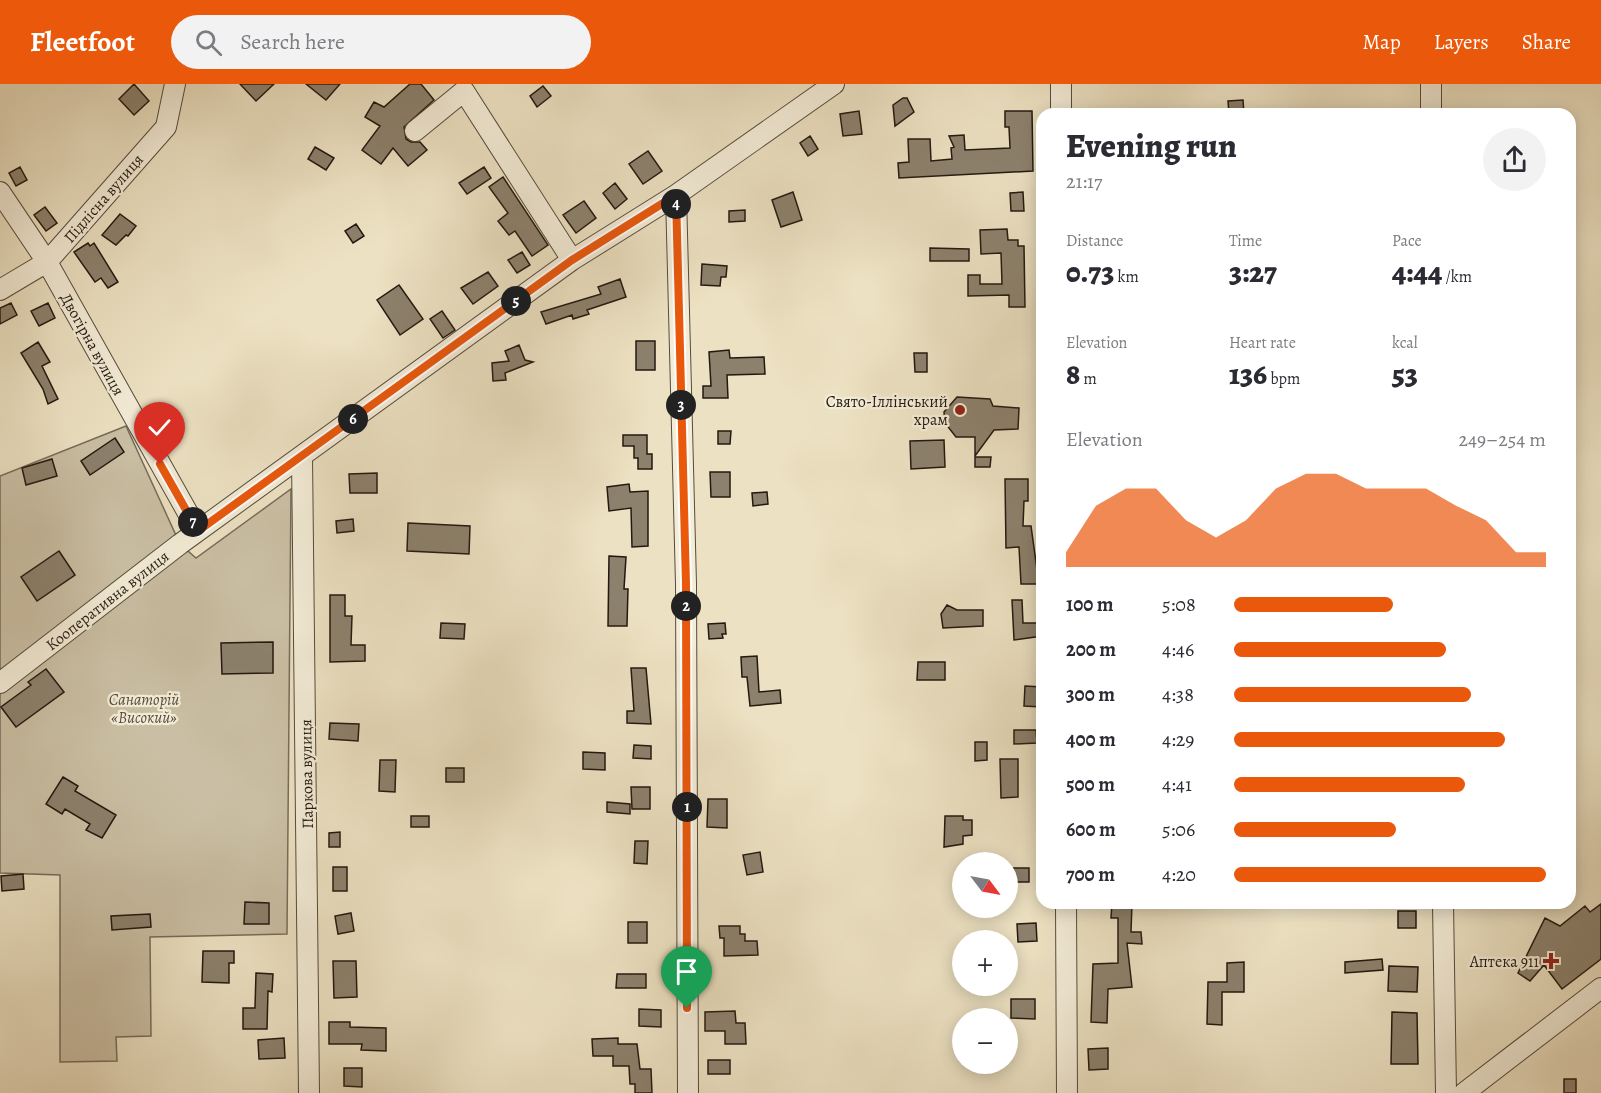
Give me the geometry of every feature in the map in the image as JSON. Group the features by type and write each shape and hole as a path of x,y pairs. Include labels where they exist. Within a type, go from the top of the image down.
{"street":[{"name":"Підлісна вулиця","path":"0,290 47,262 166,127 175,84"},
{"name":"Кооперативна вулиця","path":"0,683 198,531 572,260 676,195 834,84"},
{"path":"1061,84 1061,108"},
{"path":"1431,84 1431,108"},
{"path":"415,131 464,91 572,260"},
{"name":"Двогірна вулиця","path":"0,192 47,262 198,531"},
{"path":"676,195 686,584 688,1093"},
{"name":"Паркова вулиця","path":"302,456 309,1093"},
{"path":"1066,909 1067,1093"},
{"path":"1443,909 1446,1093"},
{"path":"1464,1093 1601,988"}],"green space":[{"name":"Санаторій «Високий»","path":"126,426 180,544 196,558 291,489 287,934 150,937 151,1036 116,1037 117,1061 60,1062 60,875 0,873 0,476"}],"building":[{"path":"134,84 149,101 134,115 119,99"},
{"path":"240,84 274,84 256,101"},
{"path":"306,84 340,84 326,100"},
{"path":"410,84 421,84 434,100 404,127 406,139 411,142 420,142 427,150 408,166 393,148 381,164 362,150 380,126 365,117 374,102 384,107"},
{"path":"543,86 551,96 537,107 530,96"},
{"path":"907,98 914,112 895,126 893,105"},
{"path":"1243,100 1244,108 1229,108 1228,101"},
{"path":"859,111 862,134 843,136 840,114"},
{"path":"1005,111 1032,111 1033,171 899,178 898,163 909,162 908,139 930,139 931,161 952,159 951,148 954,147 949,136 964,135 965,150 1010,148 1009,127 1005,127"},
{"path":"810,136 818,149 808,156 800,143"},
{"path":"315,147 334,158 326,170 308,159"},
{"path":"648,151 662,171 643,184 629,164"},
{"path":"20,167 27,180 16,186 9,173"},
{"path":"484,167 491,178 467,194 459,183"},
{"path":"503,177 548,245 532,256 515,231 509,235 498,221 508,213 489,187"},
{"path":"615,183 627,199 615,209 603,193"},
{"path":"793,192 802,220 781,227 772,200"},
{"path":"1023,192 1024,211 1011,211 1010,193"},
{"path":"584,201 596,218 576,233 563,215"},
{"path":"45,207 57,223 46,231 34,215"},
{"path":"745,210 745,221 729,222 729,211"},
{"path":"120,214 136,226 116,245 102,235"},
{"path":"356,224 364,236 353,243 345,231"},
{"path":"1007,229 1008,240 1018,240 1018,246 1024,246 1025,307 1009,307 1009,295 968,296 968,275 980,275 980,284 1002,284 1001,253 981,254 980,230"},
{"path":"88,243 90,246 94,243 118,282 108,288 101,278 95,282 74,252"},
{"path":"930,248 969,249 969,261 930,261"},
{"path":"522,252 530,265 517,273 508,260"},
{"path":"702,264 727,266 726,277 721,277 720,286 701,285"},
{"path":"488,272 498,286 473,304 461,288"},
{"path":"620,279 626,297 587,310 589,314 573,319 572,315 546,324 541,312 601,294 598,287"},
{"path":"399,285 423,319 400,335 377,300"},
{"path":"11,303 17,315 0,324 0,308"},
{"path":"48,303 55,318 39,326 31,311"},
{"path":"442,311 455,330 443,338 430,319"},
{"path":"636,341 655,341 655,370 636,370"},
{"path":"38,342 50,362 42,366 58,399 48,404 43,389 21,353"},
{"path":"519,345 525,360 533,362 505,373 506,380 493,381 492,363 509,361 505,351"},
{"path":"729,350 730,358 764,357 765,374 727,375 728,398 703,398 703,386 711,386 709,352"},
{"path":"914,353 927,353 927,372 915,372"},
{"name":"Свято-Іллінський храм","path":"957,397 990,399 993,406 1019,408 1018,429 994,430 975,456 975,437 956,437 945,423 944,412"},
{"path":"718,431 731,431 730,444 718,444"},
{"path":"623,435 647,435 647,454 652,454 652,469 638,469 638,458 634,458 634,446 623,446"},
{"path":"115,438 124,452 90,475 81,461"},
{"path":"944,440 945,467 911,469 910,441"},
{"path":"975,457 991,457 990,467 975,467"},
{"path":"52,459 57,476 26,485 22,468"},
{"path":"710,472 730,472 730,497 711,497"},
{"path":"377,473 377,493 350,493 349,474"},
{"path":"1005,479 1028,479 1028,501 1024,501 1023,526 1031,526 1036,562 1036,584 1021,584 1019,547 1006,548"},
{"path":"629,484 630,492 648,491 648,546 632,547 631,508 609,511 607,487"},
{"path":"767,492 768,504 753,506 752,493"},
{"path":"353,519 354,531 337,533 336,521"},
{"path":"408,523 470,526 469,554 407,551"},
{"path":"59,551 75,575 37,601 21,577"},
{"path":"609,556 626,557 624,589 628,589 627,626 608,626"},
{"path":"330,595 345,595 345,616 352,616 351,645 365,645 365,661 330,662"},
{"path":"1012,600 1022,600 1023,623 1036,623 1036,637 1014,640"},
{"path":"947,605 957,610 983,610 983,626 943,628 941,614"},
{"path":"441,623 465,624 464,639 440,638"},
{"path":"725,623 726,634 722,634 723,638 709,639 708,624"},
{"path":"273,642 273,673 222,674 221,643"},
{"path":"757,656 759,692 780,690 781,703 750,706 747,677 742,677 741,657"},
{"path":"918,662 945,662 945,680 917,680"},
{"path":"631,668 646,668 651,724 627,723 627,711 634,711"},
{"path":"46,669 64,692 16,727 1,707 31,685 28,682"},
{"path":"1025,686 1036,687 1036,707 1024,706"},
{"path":"330,723 359,724 358,741 329,739"},
{"path":"1014,730 1036,730 1036,743 1014,744"},
{"path":"975,742 987,742 987,760 975,761"},
{"path":"634,745 651,746 651,759 633,758"},
{"path":"583,752 605,753 605,770 583,769"},
{"path":"1000,759 1018,759 1018,797 1001,798"},
{"path":"380,760 396,760 395,792 379,791"},
{"path":"446,768 464,768 464,782 446,782"},
{"path":"63,777 78,786 75,791 116,815 102,838 86,830 90,824 65,809 62,814 46,804"},
{"path":"631,787 650,787 650,809 632,809"},
{"path":"708,799 727,799 727,828 707,827"},
{"path":"607,802 630,804 630,814 607,812"},
{"path":"411,816 429,816 429,827 411,827"},
{"path":"945,816 963,816 963,820 972,820 972,835 963,836 963,844 944,847"},
{"path":"340,832 340,847 329,847 329,833"},
{"path":"635,841 648,841 647,864 634,863"},
{"path":"760,852 763,872 747,875 743,855"},
{"path":"333,867 347,867 347,891 333,891"},
{"path":"1018,868 1029,868 1029,882 1018,882"},
{"path":"23,874 24,889 2,891 1,876"},
{"path":"245,902 269,903 269,924 244,924"},
{"path":"1601,904 1601,959 1562,989 1544,965 1530,981 1518,973 1545,918 1560,926 1585,906 1590,912"},
{"path":"1112,909 1132,909 1131,932 1141,932 1142,944 1127,943 1132,987 1108,989 1107,1023 1091,1022 1093,964 1118,963 1118,918 1111,918"},
{"path":"1398,911 1416,911 1416,928 1398,928"},
{"path":"351,913 354,931 338,934 335,916"},
{"path":"150,914 151,927 112,930 111,916"},
{"path":"628,922 647,922 647,943 628,943"},
{"path":"1036,923 1037,941 1018,942 1017,924"},
{"path":"719,926 740,926 740,934 745,934 745,941 757,941 758,955 724,956 724,938 720,938"},
{"path":"203,951 234,951 234,963 229,963 229,983 202,982"},
{"path":"1382,959 1383,970 1345,973 1345,962"},
{"path":"333,961 356,961 357,997 334,998"},
{"path":"1244,962 1244,992 1222,992 1222,1025 1207,1024 1208,982 1227,982 1227,963"},
{"path":"1389,966 1418,967 1417,992 1388,991"},
{"path":"256,973 273,974 272,992 268,991 267,1029 243,1029 243,1008 255,1008"},
{"path":"617,974 646,974 646,988 616,988"},
{"path":"1011,999 1035,999 1035,1019 1018,1018 1018,1008 1011,1008"},
{"path":"639,1009 661,1010 661,1027 639,1026"},
{"path":"735,1011 736,1023 745,1023 746,1044 725,1044 725,1031 705,1031 705,1012"},
{"path":"1392,1012 1417,1013 1418,1064 1391,1064"},
{"path":"329,1022 350,1022 350,1027 386,1028 386,1051 361,1050 362,1044 329,1044"},
{"path":"284,1038 285,1058 259,1059 258,1040"},
{"path":"618,1038 618,1044 637,1044 640,1069 651,1069 652,1093 635,1093 635,1084 630,1084 629,1066 613,1066 613,1056 593,1056 592,1039"},
{"path":"1108,1048 1108,1069 1089,1070 1088,1049"},
{"path":"708,1060 730,1060 730,1074 708,1074"},
{"path":"344,1068 362,1068 362,1087 344,1086"},
{"path":"1564,1079 1576,1079 1576,1093 1564,1093"}],"place":[{"name":"Свято-Іллінський храм","path":"960,410"},
{"name":"Аптека 911","path":"1551,961"}],"route":[{"path":"160,464 198,531 572,260 676,195 686,584 687,1008"}]}
